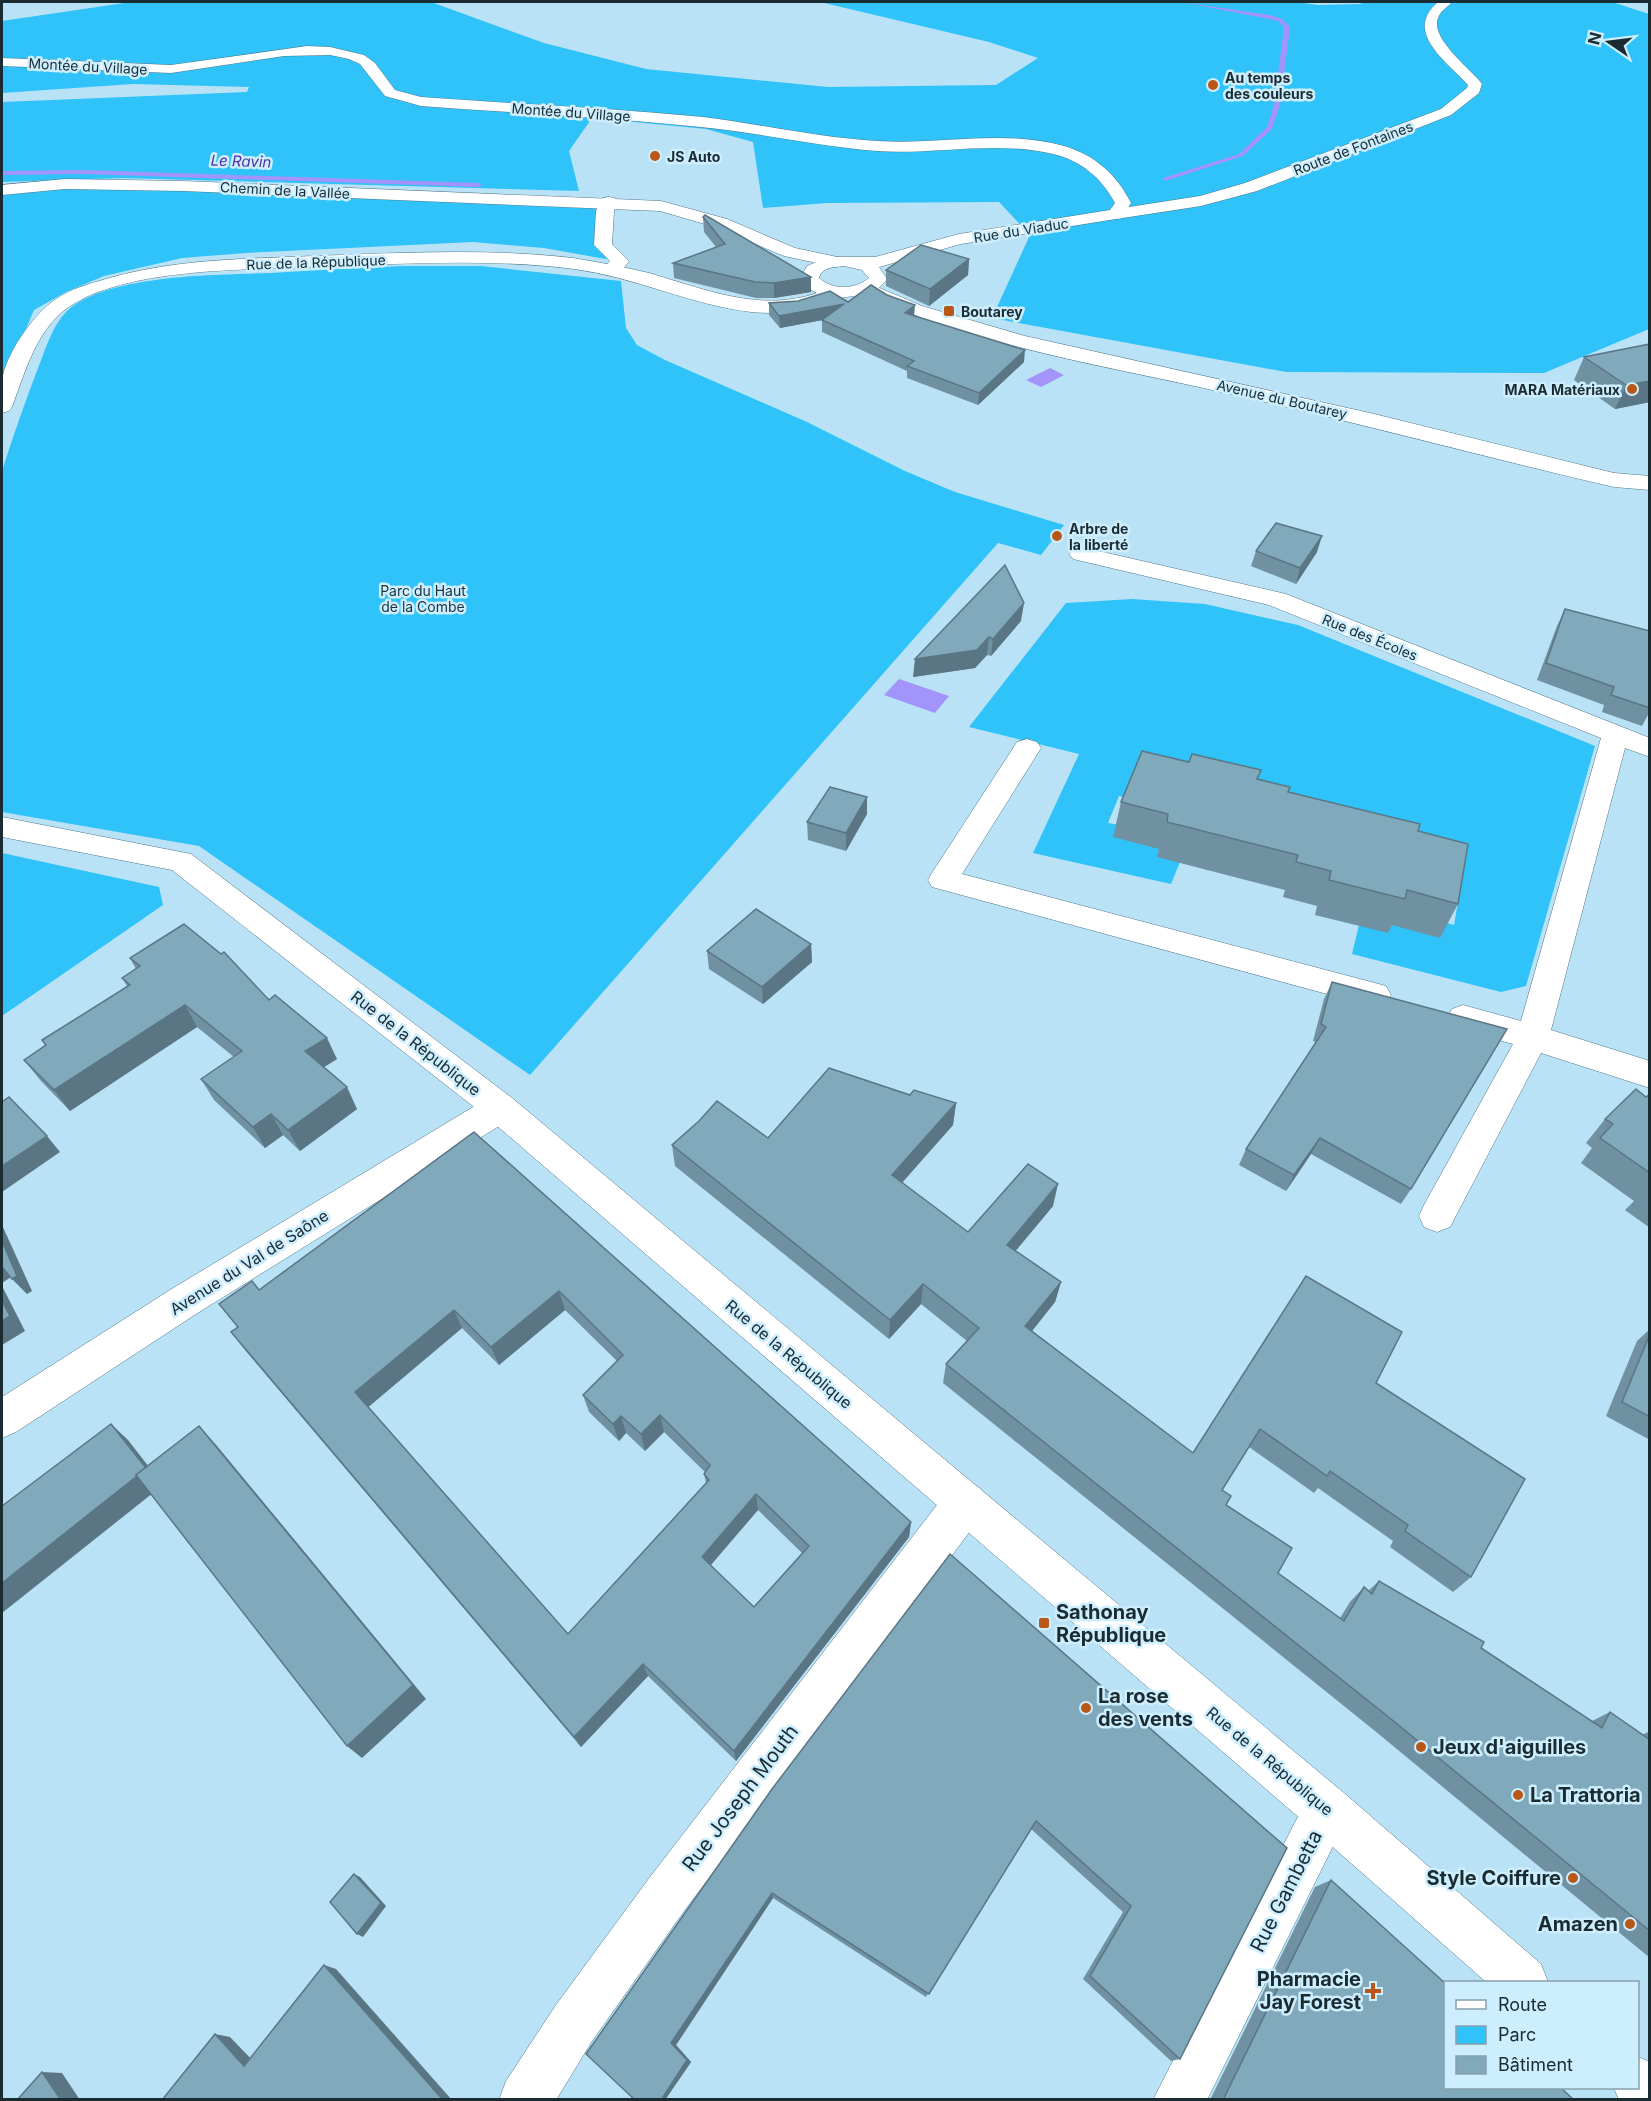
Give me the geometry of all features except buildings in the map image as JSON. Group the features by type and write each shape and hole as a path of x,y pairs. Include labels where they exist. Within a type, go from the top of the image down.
{"street":[{"name":"Route de Fontaines","path":"1116,214 1201,201 1251,187 1446,112 1474,90 1475,84 1439,46 1429,29 1431,16 1445,2"},
{"name":"Montée du Village","path":"2,62 151,69 198,66 290,52 337,53 353,55 368,62 390,93 421,101 701,122 878,146 1010,143 1036,146 1070,154 1099,169 1118,192 1123,203 1116,214"},
{"name":"Chemin de la Vallée","path":"2,190 65,184 183,186 614,203"},
{"path":"611,270 620,261 603,245 605,211 614,203 661,206 688,213 722,223 790,252 836,262"},
{"name":"Rue du Viaduc","path":"836,262 860,263 990,234 1116,214"},
{"path":"743,233 822,288 859,286 868,266 860,263"},
{"name":"Rue du Viaduc","path":"859,286 926,248"},
{"name":"Rue de la République","path":"2,407 26,343 47,315 75,295 118,280 167,271 272,263 472,256 611,270 731,304 771,308 796,306 859,286"},
{"name":"Rue de la République","path":"695,292 752,302 786,299 804,290 818,266 836,262"},
{"name":"Avenue du Boutarey","path":"859,286 915,310 1021,341 1359,416 1614,480 1650,483"},
{"name":"Rue des Écoles","path":"1081,554 1277,599 1615,736 1650,748"},
{"path":"1437,1216 1533,1036 1615,736"},
{"path":"1026,748 943,880 1406,1003"},
{"name":"Rue de la République","path":"2,826 181,861 500,1108 1327,1810 1521,1981"},
{"path":"1440,1012 1533,1036 1650,1075"},
{"name":"Avenue du Val de Saône","path":"2,1419 183,1302 500,1108"},
{"name":"Rue Joseph Mouth","path":"525,2100 574,2023 667,1894 965,1503"},
{"name":"Rue Gambetta","path":"1179,2100 1327,1810"}],"green space":[{"path":"131,2 431,2 544,43 646,69 828,87 996,85 1038,58 989,42 820,2 1297,2 1318,5 1362,4 1358,2 1612,2 1649,14 1649,329 1544,373 1286,372 992,318 1030,235 999,202 827,203 763,208 753,142 706,129 592,118 569,151 579,191 123,178 2,182 2,102 247,92 249,87 133,84 2,93 2,21"},
{"path":"69,186 596,204 596,247 611,260 544,248 473,242 182,258 104,276 66,292 34,310 2,386 2,195"},
{"name":"Parc du Haut de la Combe","path":"403,266 481,266 621,281 626,328 637,345 665,360 807,422 905,471 955,492 1064,525 1041,555 998,543 530,1075 199,846 2,812 2,471 47,345 62,317 85,299 135,283 194,276"},
{"path":"1132,599 1205,604 1298,625 1595,746 1526,986 1501,992 1352,954 1359,925 1443,922 1454,925 1459,896 1129,798 1119,796 1108,823 1119,825 1159,849 1158,857 1180,862 1171,884 1033,853 1079,754 969,727 1066,603"},
{"path":"2,853 159,887 163,905 2,1016"}],"shaded area":[{"path":"1050,368 1064,375 1041,387 1026,380"},
{"path":"899,679 949,696 935,713 884,695"}],"waterway":[{"path":"1165,179 1241,155 1270,128 1277,105 1287,27 1280,20 1270,17 1183,2"},
{"name":"Le Ravin","path":"2,173 83,172 479,185"}],"place":[{"name":"Au temps des couleurs","path":"1213,85"},
{"name":"JS Auto","path":"655,156"},
{"name":"Boutarey","path":"949,311"},
{"name":"MARA Matériaux","path":"1632,389"},
{"name":"Arbre de la liberté","path":"1057,536"},
{"name":"Sathonay République","path":"1044,1623"},
{"name":"La rose des vents","path":"1086,1708"},
{"name":"Jeux d'aiguilles","path":"1421,1747"},
{"name":"La Trattoria","path":"1518,1795"},
{"name":"Style Coiffure","path":"1573,1878"},
{"name":"Amazen","path":"1630,1924"},
{"name":"Pharmacie Jay Forest","path":"1373,1991"}]}
